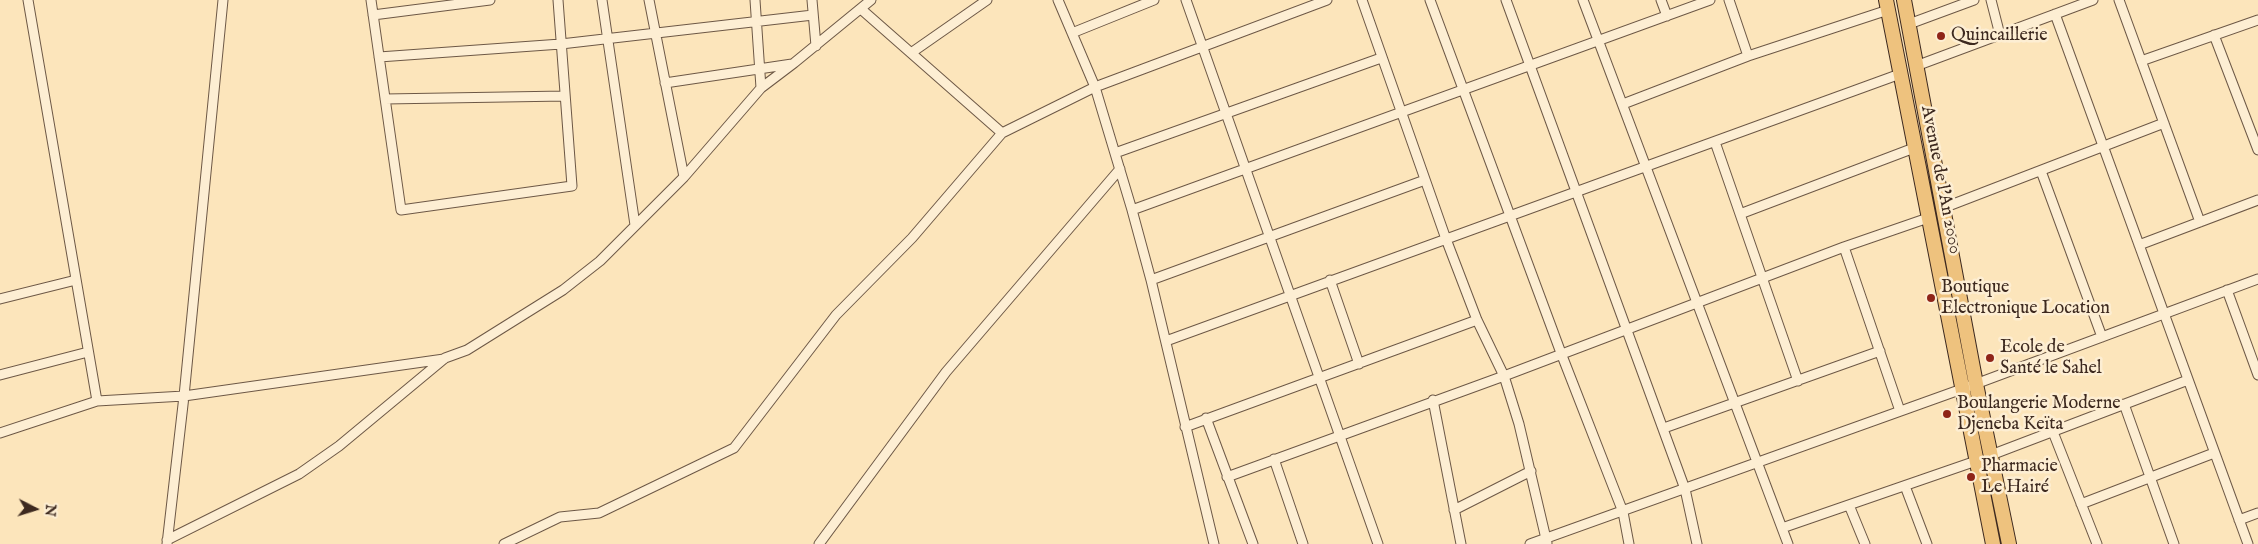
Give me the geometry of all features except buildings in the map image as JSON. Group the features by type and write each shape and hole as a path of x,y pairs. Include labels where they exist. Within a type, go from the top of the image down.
{"main road":[{"name":"Avenue de l'An 2000","path":"1904,0 1976,384 2009,544"},
{"name":"Avenue de l'An 2000","path":"1887,5 1993,544"}],"street":[{"path":"28,0 97,401"},
{"path":"167,542 184,396 223,0"},
{"path":"371,0 401,210 572,186 558,0"},
{"path":"373,15 490,0"},
{"path":"602,0 635,225"},
{"path":"649,0 684,177"},
{"path":"755,0 761,88"},
{"path":"812,0 816,46"},
{"path":"0,433 97,401 184,396 445,358 467,350 563,290 600,260 684,177 761,88 794,64 871,0"},
{"path":"911,53 987,0"},
{"path":"1058,0 1095,87 1132,210 1152,280 1214,544"},
{"path":"1072,33 1154,0"},
{"path":"1186,0 1378,544"},
{"path":"504,544 560,517 599,513 734,448 836,315 912,238 1002,134 1095,87 1327,0"},
{"path":"1362,0 1446,239 1477,320 1504,376 1519,424 1547,541"},
{"path":"1430,0 1561,353 1623,512 1630,544"},
{"path":"1506,0 1664,428 1685,489 1697,544"},
{"path":"1583,0 1788,544"},
{"path":"1661,0 1667,16"},
{"path":"1132,210 1710,0"},
{"path":"1729,0 1748,56"},
{"path":"1909,24 1974,0"},
{"path":"1991,0 2000,34"},
{"path":"1916,66 2092,0"},
{"path":"2119,0 2200,222"},
{"path":"1623,104 1887,5"},
{"path":"861,9 1002,134"},
{"path":"2055,14 2248,544"},
{"path":"379,57 561,44 813,15"},
{"path":"2141,61 2258,20"},
{"path":"2214,35 2258,150"},
{"path":"1115,153 1381,58"},
{"path":"665,83 794,64"},
{"path":"1166,342 1330,280 1900,74"},
{"path":"385,99 565,96"},
{"path":"1943,208 2164,123"},
{"path":"1715,142 1798,381"},
{"path":"1740,214 1914,148"},
{"path":"819,544 946,372 1120,169"},
{"path":"2041,171 2102,337"},
{"path":"1152,280 1425,180"},
{"path":"2139,245 2258,200"},
{"path":"1227,478 1433,400 1504,376 1844,247 1928,218"},
{"path":"1844,247 1900,411"},
{"path":"1530,544 1547,541 1757,462 1976,384 2258,279"},
{"path":"0,300 76,280"},
{"path":"1330,280 1359,364"},
{"path":"2227,290 2255,357 2258,375"},
{"path":"1185,427 1206,418 1319,380 1477,320"},
{"path":"1664,428 1880,351"},
{"path":"0,375 88,352"},
{"path":"167,542 298,474 339,446 445,358"},
{"path":"1991,456 2188,380"},
{"path":"1433,400 1461,544"},
{"path":"2124,404 2172,544"},
{"path":"1206,418 1253,544"},
{"path":"2053,432 2097,544"},
{"path":"2081,504 2214,453"},
{"path":"1274,459 1302,544"},
{"path":"1782,528 1976,462"},
{"path":"1454,510 1531,471"},
{"path":"1905,486 1927,544"},
{"path":"1849,505 1864,544"},
{"path":"2239,520 2258,513"}],"place":[{"name":"Quincaillerie","path":"1941,36"},
{"name":"Boutique Electronique Location","path":"1931,298"},
{"name":"Ecole de Santé le Sahel","path":"1990,358"},
{"name":"Boulangerie Moderne Djeneba Keïta","path":"1947,414"},
{"name":"Pharmacie Le Hairé","path":"1971,477"}]}
